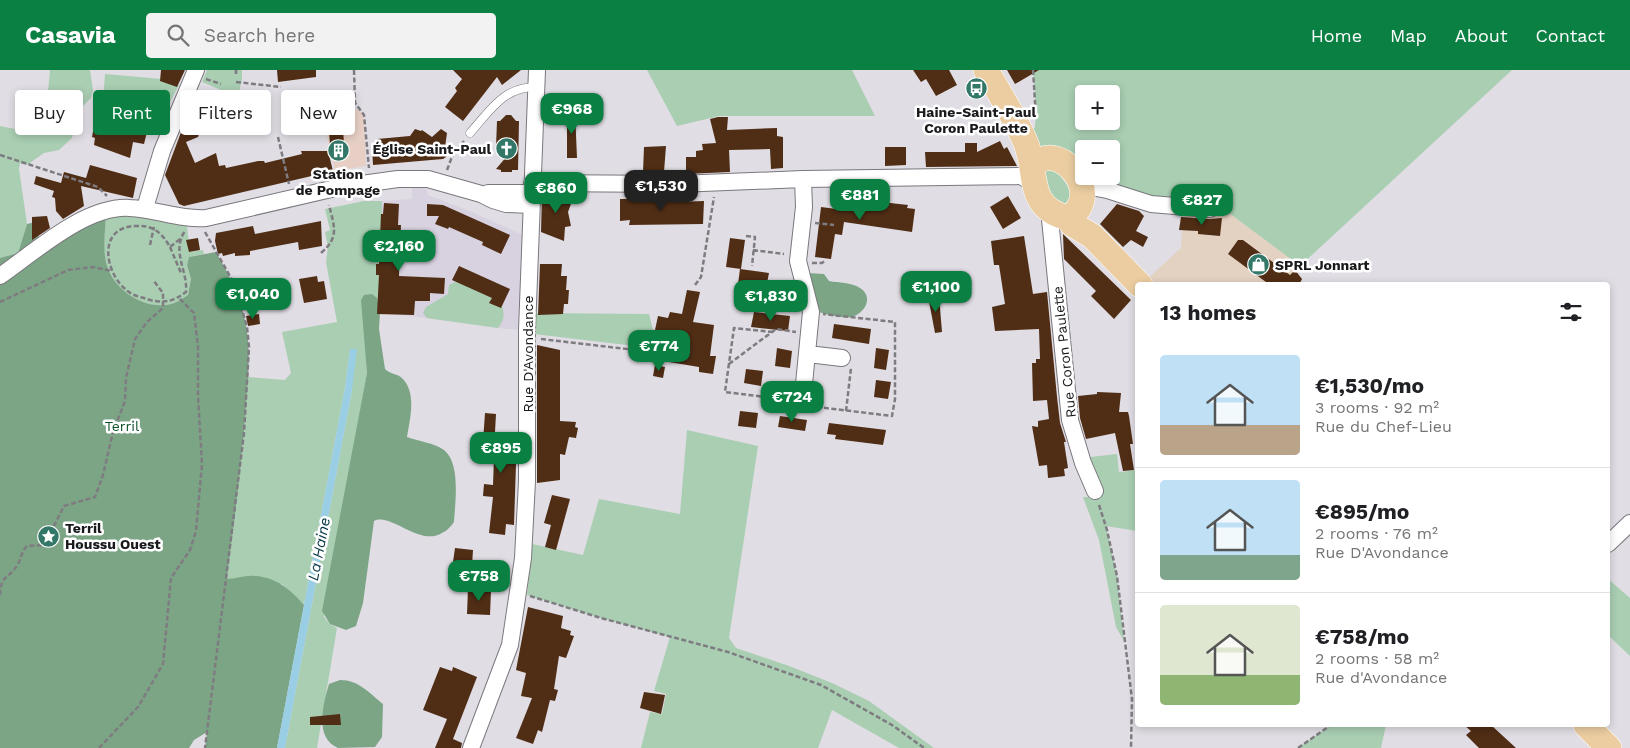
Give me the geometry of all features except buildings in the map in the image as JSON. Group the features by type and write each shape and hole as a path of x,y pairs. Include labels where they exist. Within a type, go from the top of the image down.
{"main road":[{"path":"986,70 1025,140 1037,169 1040,199 1069,205"},
{"path":"1037,169 1055,158 1074,170 1069,205 1072,224 1092,236 1137,282"},
{"path":"1588,727 1609,748"}],"street":[{"path":"152,210 162,151 196,70"},
{"name":"Rue D'Avondance","path":"519,594 527,490 527,338 537,70"},
{"path":"0,276 80,220 95,213 119,207 152,210 198,219 326,190 370,182 418,178 481,194 506,204 532,194 713,182 1022,176 1037,169"},
{"path":"800,401 808,354 811,312 799,270 804,206 803,179"},
{"path":"1069,205 1108,190 1151,204 1210,208"},
{"name":"Rue Coron Paulette","path":"1069,205 1070,420 1083,463 1095,491"},
{"path":"808,354 842,358"},
{"path":"1610,542 1630,523"},
{"path":"471,748 510,645 519,594"}],"lane":[{"path":"470,133 508,93 527,87 536,87"}],"path":[{"path":"354,70 355,103 364,115 370,182"},
{"path":"1025,140 1035,127 1036,119 1033,70"},
{"path":"236,82 281,87"},
{"path":"441,183 454,154 470,133"},
{"path":"278,137 292,198"},
{"path":"0,155 98,187 119,207"},
{"path":"695,285 702,277 714,198 713,182"},
{"path":"321,253 330,245 334,235 326,190"},
{"path":"150,245 154,228 152,210"},
{"path":"170,247 180,239 192,222 198,219 235,285 247,327 249,347 244,433 205,748"},
{"path":"126,226 154,228 170,247 187,285 186,292 179,298 158,302 130,293 112,271 109,252 113,234 126,226"},
{"path":"746,236 755,237 752,266"},
{"path":"180,239 179,254 183,276"},
{"path":"753,250 799,256"},
{"path":"0,302 68,270 93,267 112,271"},
{"path":"0,595 1,581 19,563 21,552 27,546 44,545 50,542 54,526 64,506 95,497 103,475 113,432 125,401 126,378 135,339 147,322 162,308 164,302 163,293 154,281"},
{"path":"99,748 138,707 163,664 171,578 190,550 196,530 202,464 198,396 198,347 194,313 179,298"},
{"path":"773,332 734,328 725,392 800,401 846,411 892,416 896,399 895,322 811,312"},
{"path":"729,364 776,329 810,333"},
{"path":"527,338 644,351 659,347 666,339"},
{"path":"842,358 844,356 852,357 846,411"},
{"path":"1095,491 1107,530 1117,576 1132,699 1131,748"},
{"path":"519,594 728,652 822,685 892,725 924,748"},
{"path":"1298,748 1328,727"}],"shaded area":[{"path":"359,109 364,115 366,166 335,171 327,135 355,135 355,110"},
{"path":"425,183 428,195 530,238 527,330 506,329 380,312 382,201 412,199 412,187"},
{"path":"1221,207 1300,266 1285,282 1144,282 1181,248 1183,212"}],"green space":[{"path":"50,70 90,70 93,90 91,98 83,106 83,90 48,90"},
{"path":"207,70 242,70 240,90 221,90 202,82"},
{"path":"647,70 852,70 875,116 719,116 677,126"},
{"path":"1033,70 1512,70 1300,266 1221,207 1210,209 1151,204 1107,190 1080,185 1120,185 1120,140 1075,140 1075,173 1068,165 1036,151 1025,140 1035,127 1036,112"},
{"path":"105,74 162,79 179,85 170,102 170,90 104,90"},
{"path":"0,126 15,129 15,135 73,135 59,150 44,153 27,165 20,163 19,169 27,224 18,253 0,258"},
{"path":"1047,168 1057,171 1066,183 1071,196 1070,206 1059,201 1048,189 1044,177 1044,171"},
{"path":"364,201 382,201 380,312 366,351 367,373 324,617 337,628 317,748 285,748 352,390 350,349 345,388 304,605 282,584 227,580 244,433 248,377 285,380 291,373 282,332 337,322 326,262 328,247 325,232 330,230 325,209"},
{"path":"106,210 186,218 190,252 203,250 204,254 189,257 187,265 191,279 188,295 171,304 148,304 128,294 120,287 108,268 105,257"},
{"name":"Terril","path":"106,210 104,245 107,267 119,286 128,294 148,304 175,303 188,295 191,279 187,265 189,257 216,252 238,296 248,335 249,355 240,470 227,579 252,576 270,579 283,585 304,605 277,748 205,748 207,732 194,740 189,748 0,748 0,258 18,253 27,224 35,222 41,246"},
{"path":"808,273 824,274 829,281 860,288 867,300 864,308 852,317 834,316 817,311"},
{"path":"459,280 498,299 504,314 498,328 427,318 423,313 426,307 448,294 449,285"},
{"path":"372,294 377,298 380,312 379,329 385,369 402,378 410,391 411,414 407,437 444,450 453,464 456,484 454,522 442,533 424,536 388,521 374,521 363,603 356,626 346,630 330,624 322,611 367,373 361,300 364,295"},
{"path":"535,313 649,314 653,330 652,340 635,346 534,334"},
{"path":"687,430 758,446 729,638 736,648 832,683 869,701 934,748 899,748 832,710 818,748 641,748 650,712 662,714 666,694 654,691 670,637 527,595 532,544 583,555 599,499 680,514"},
{"path":"1117,454 1119,472 1135,470 1135,531 1106,526 1117,576 1124,641 1116,627 1099,540 1083,497 1090,497 1082,458"},
{"path":"1610,581 1630,598 1630,656 1610,637"},
{"path":"340,680 353,682 383,704 382,737 375,747 338,748 330,743 326,737 322,720 327,692 329,684"},
{"path":"1328,727 1386,727 1381,748 1298,748"}],"water":[{"name":"La Haine","path":"350,349 357,349 352,390 285,748 277,748 345,388"}],"place":[{"name":"Haine-Saint-Paul Coron Paulette","path":"976,89"},
{"name":"Église Saint-Paul","path":"507,149"},
{"name":"Station de Pompage","path":"338,151"},
{"name":"SPRL Jonnart","path":"1259,265"},
{"name":"Terril Houssu Ouest","path":"49,536"}]}
